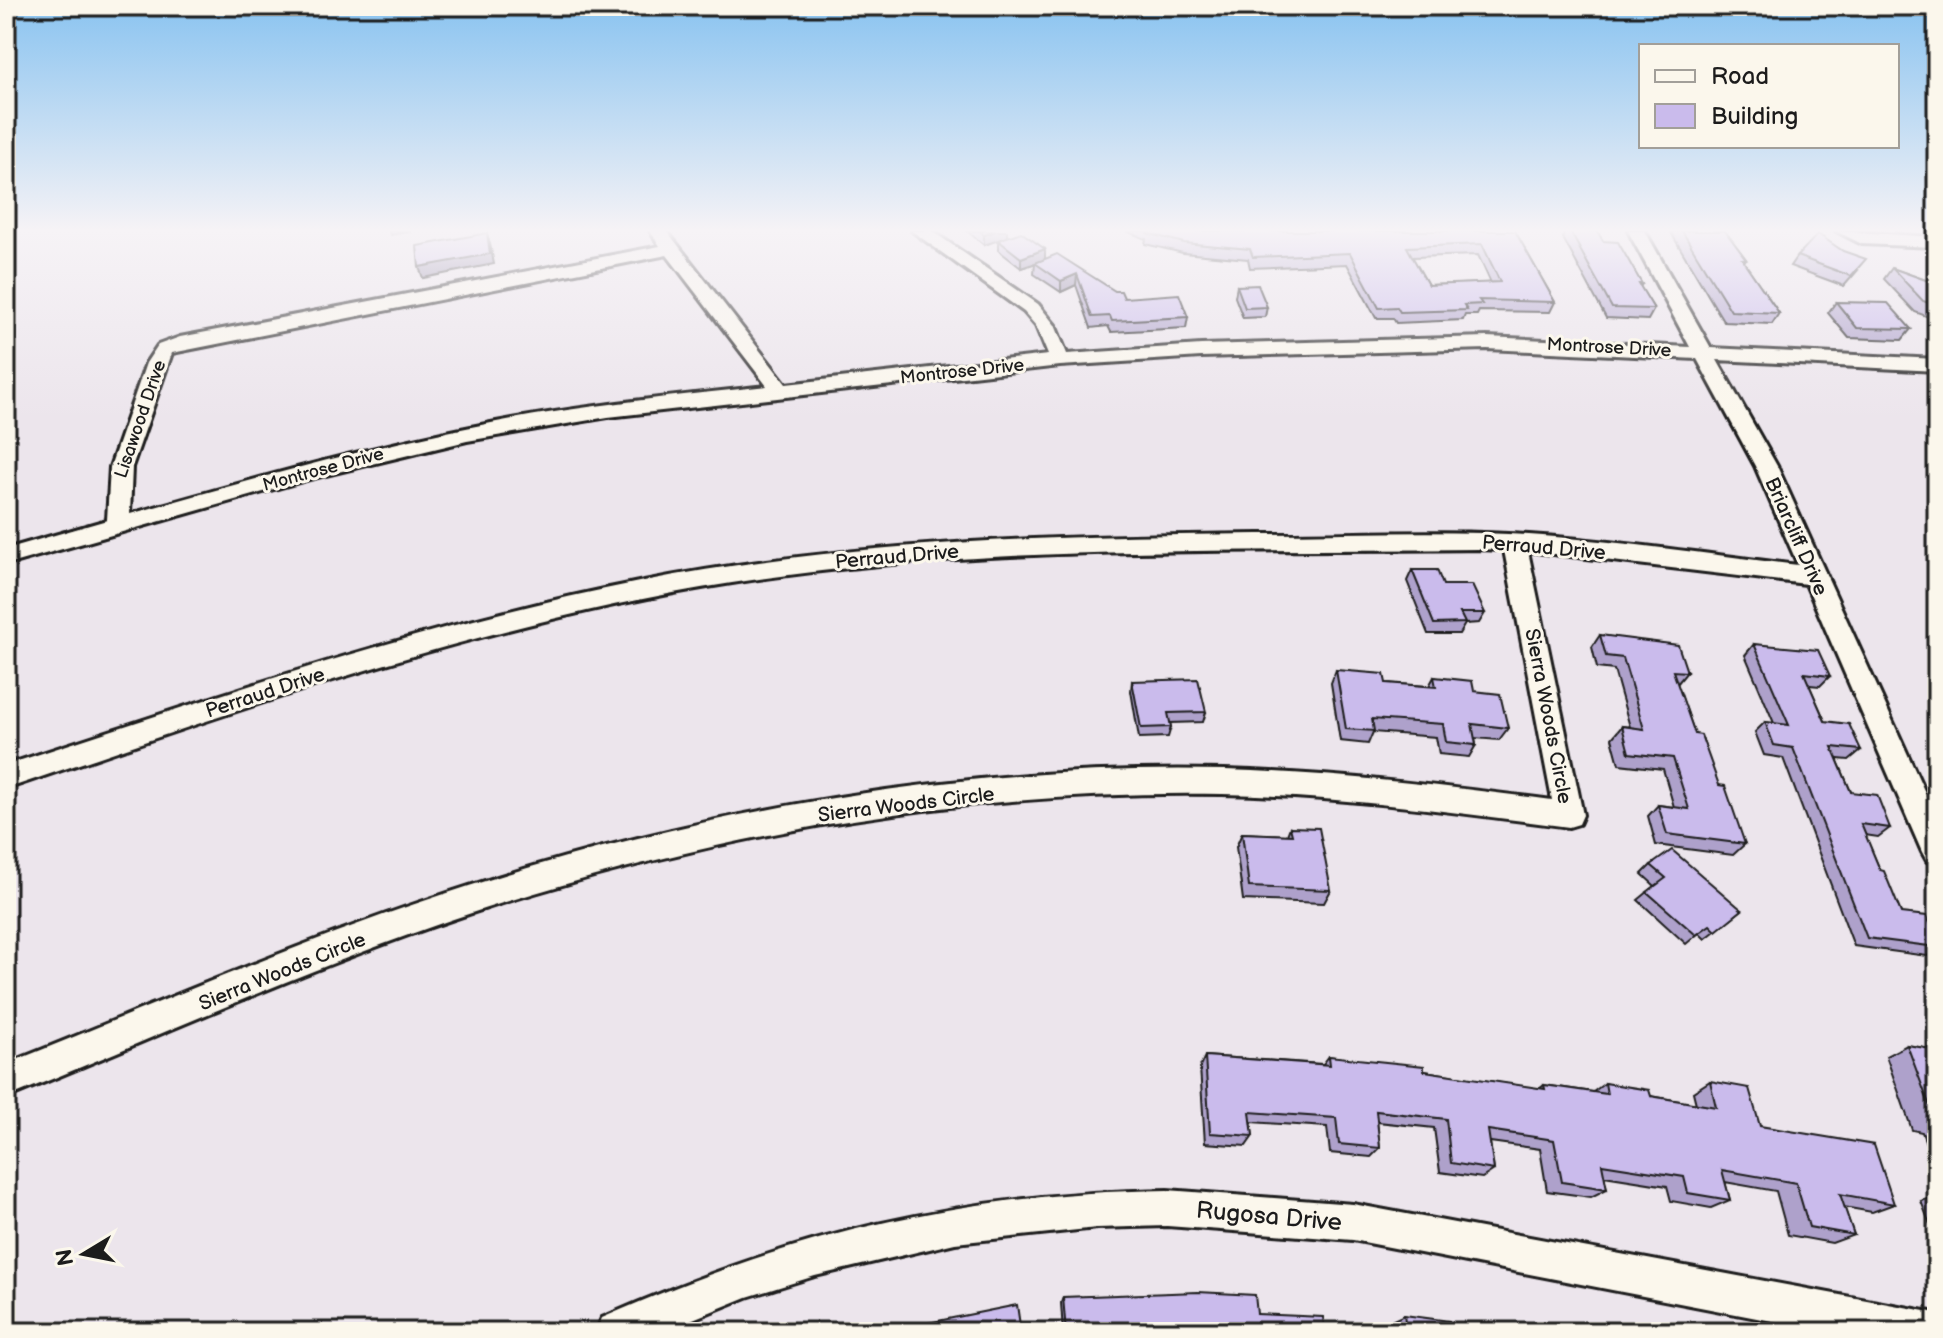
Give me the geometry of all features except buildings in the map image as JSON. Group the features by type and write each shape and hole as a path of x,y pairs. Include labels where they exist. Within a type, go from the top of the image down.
{"street":[{"name":"Lisawood Drive","path":"118,525 121,467 156,363 165,349 180,343 439,293"},
{"path":"705,293 781,391"},
{"path":"1010,293 1031,308 1045,325 1060,360"},
{"name":"Briarcliff Drive","path":"1671,293 1766,466 1937,852"},
{"name":"Montrose Drive","path":"6,557 322,468 467,434 608,410 1060,360 1201,351 1487,343 1937,365"},
{"name":"Perraud Drive","path":"6,777 409,646 531,614 733,574 845,559 982,550 1514,542 1815,576"},
{"name":"Sierra Woods Circle","path":"6,1081 443,909 619,855 815,814 1045,788 1179,782 1344,788 1569,815 1514,542"},
{"name":"Rugosa Drive","path":"616,1332 740,1282 836,1252 930,1230 1024,1215 1163,1208 1258,1211 1353,1222 1931,1332"}]}
